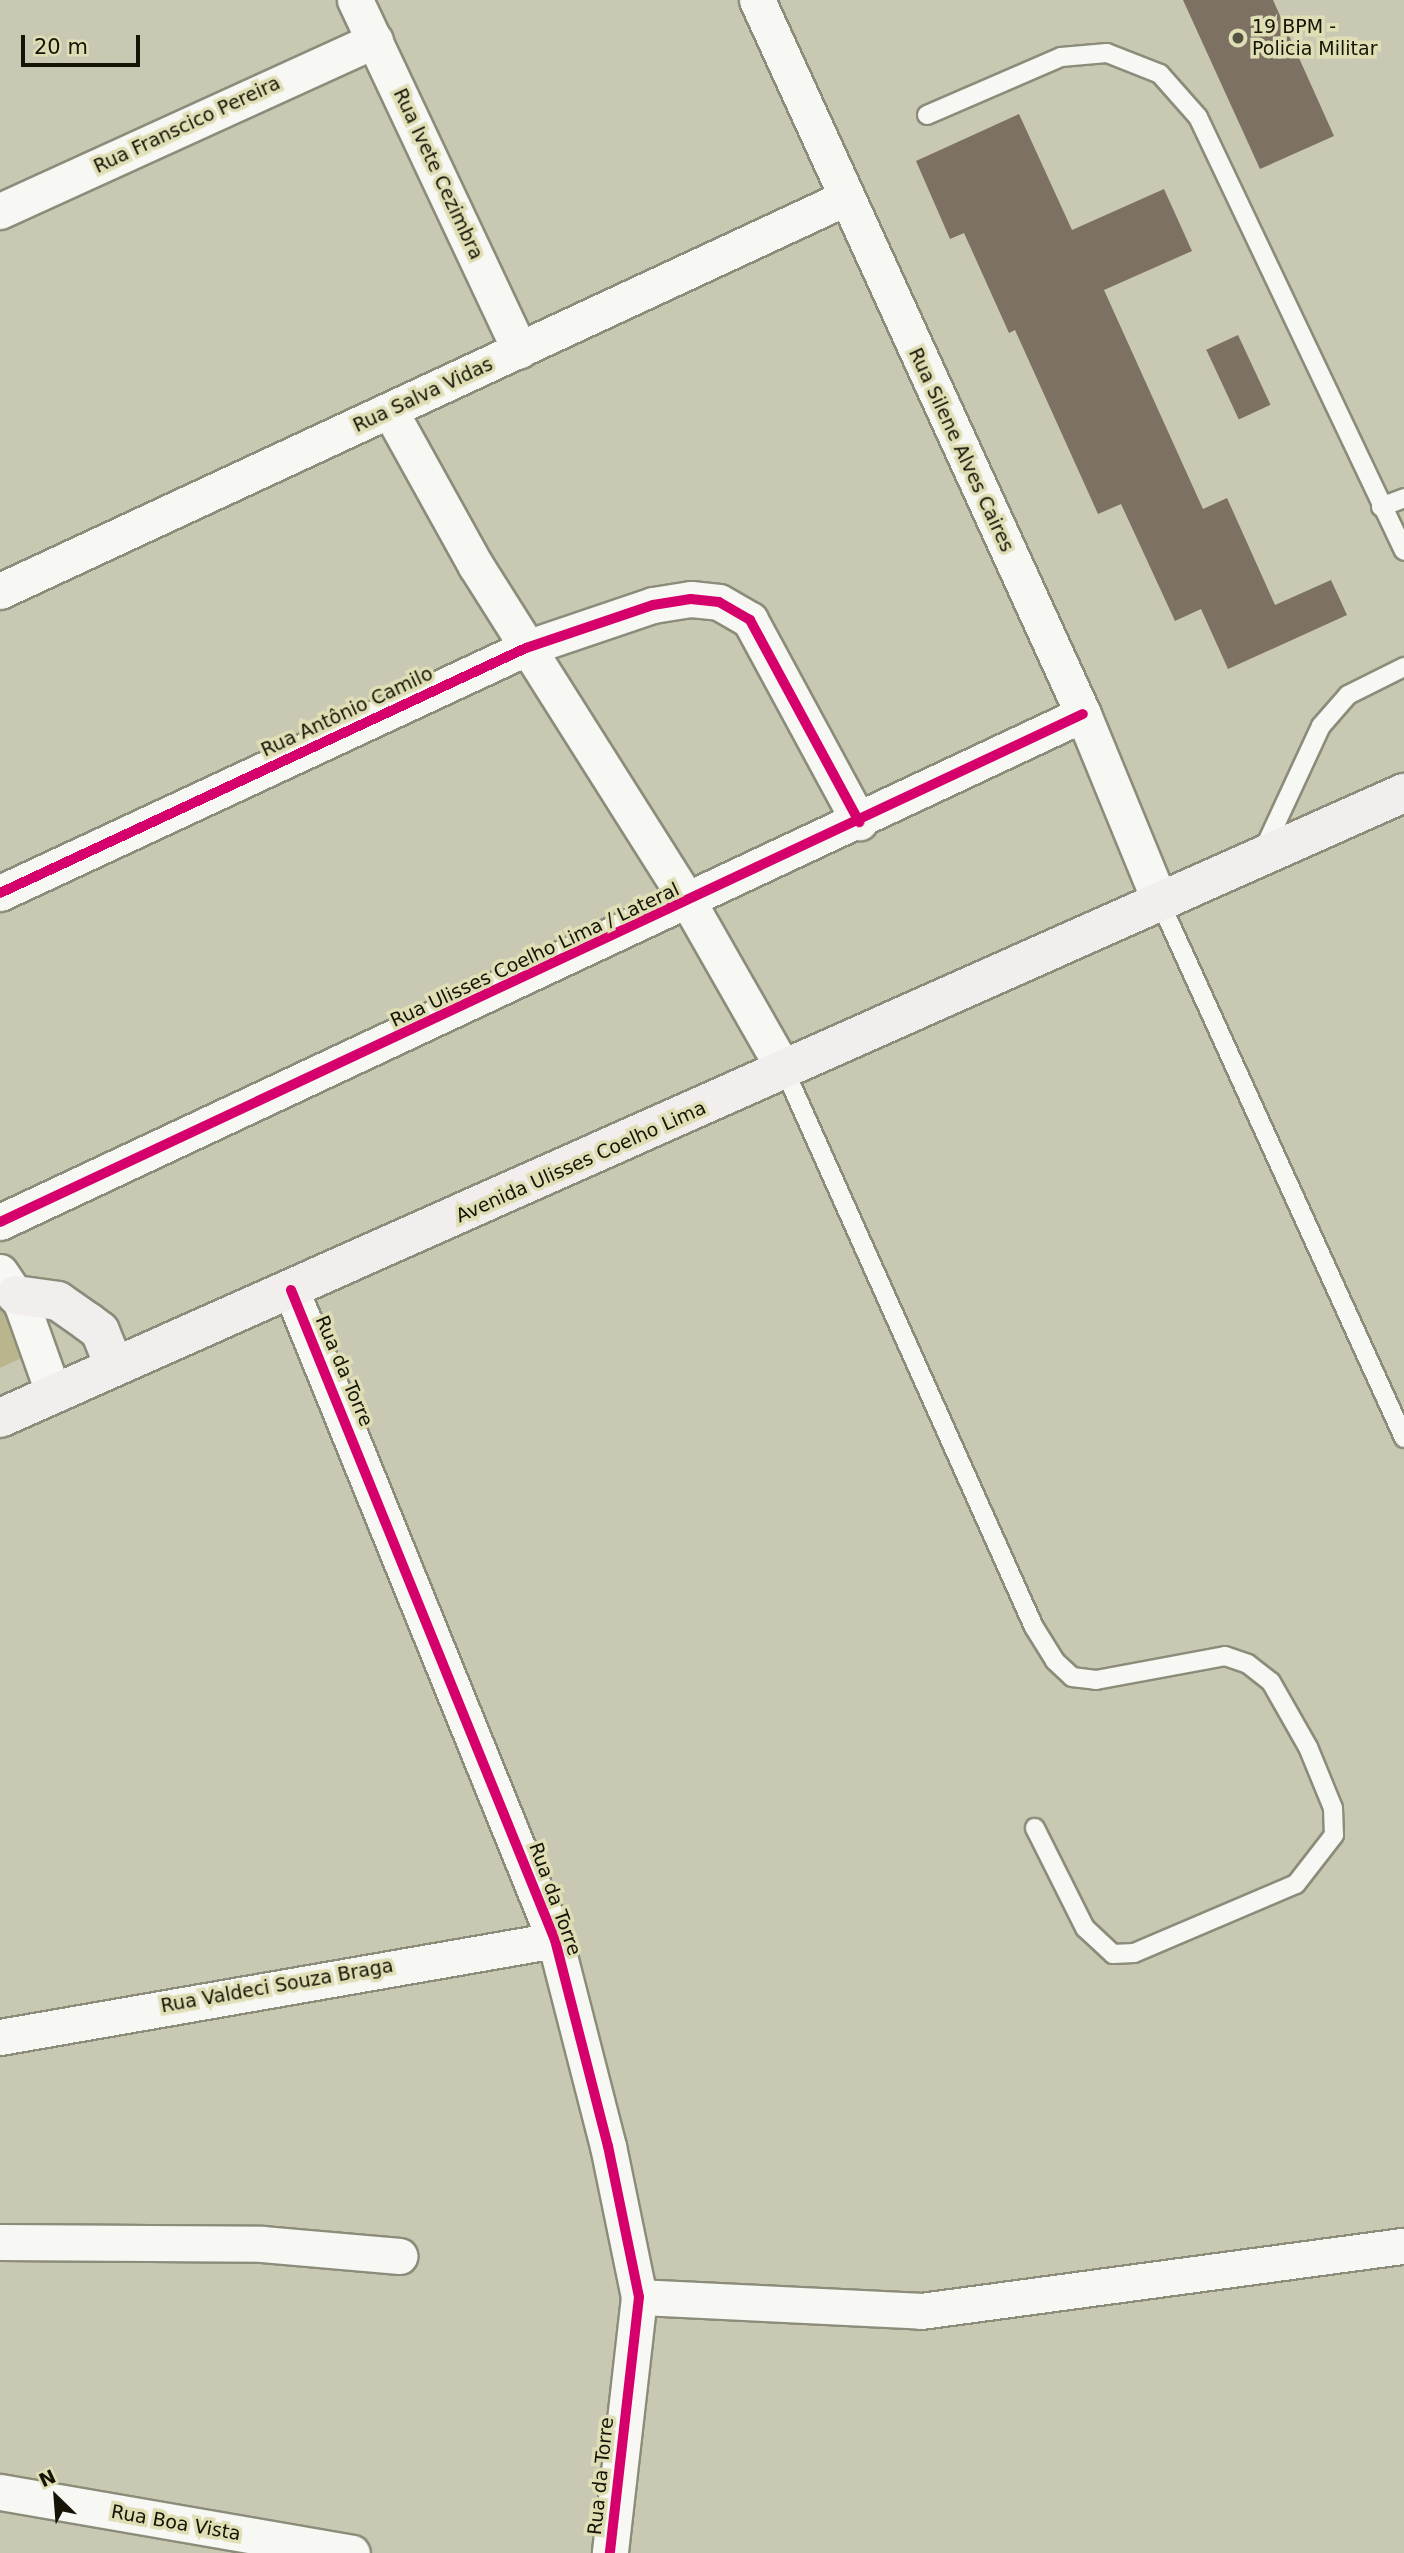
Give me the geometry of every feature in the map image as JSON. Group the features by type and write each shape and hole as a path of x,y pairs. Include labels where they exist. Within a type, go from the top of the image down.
{"main road":[{"name":"Avenida Ulisses Coelho Lima","path":"0,1418 114,1365 291,1290 785,1071 1404,793"},
{"path":"8,1283 58,1301 100,1331 114,1365"}],"street":[{"name":"Rua Ivete Cezimbra","path":"355,0 520,350"},
{"name":"Rua Silene Alves Caires","path":"757,0 845,198 1083,714 1160,902"},
{"name":"Rua Franscico Pereira","path":"0,211 375,40"},
{"name":"Rua Salva Vidas","path":"0,591 845,198"},
{"path":"390,411 526,648 689,903 785,1071"},
{"name":"Rua Antônio Camilo","path":"0,893 526,648 653,605 719,602 750,620 859,822"},
{"name":"Rua Ulisses Coelho Lima / Lateral","path":"0,1222 689,903 1083,714"},
{"path":"8,1283 53,1392"},
{"name":"Rua da Torre","path":"291,1290 555,1940 639,2297 610,2553"},
{"name":"Rua Valdeci Souza Braga","path":"0,2037 555,1940"},
{"path":"0,2242 262,2244 399,2256"},
{"path":"639,2297 921,2311 1404,2246"},
{"name":"Rua Boa Vista","path":"0,2492 352,2553"}],"lane":[{"path":"927,115 1061,57 1107,53 1160,74 1198,117 1404,551"},
{"path":"1381,507 1404,498"},
{"path":"1261,857 1321,726 1348,695 1404,667"},
{"path":"1160,902 1404,1438"},
{"path":"785,1071 1034,1627 1055,1661 1072,1677 1096,1680 1225,1656 1248,1664 1271,1682 1308,1747 1333,1808 1334,1835 1322,1859 1296,1884 1134,1952 1114,1954 1085,1928 1035,1828"}],"shaded area":[{"path":"0,1251 36,1351 0,1368"}],"building":[{"path":"1183,0 1273,0 1334,136 1260,169"},
{"path":"1019,114 1072,230 1164,189 1192,251 1104,290 1203,509 1227,498 1275,605 1331,580 1347,615 1228,669 1201,609 1175,621 1121,504 1098,514 1015,330 1009,333 964,233 950,239 916,161"},
{"path":"1238,335 1271,405 1239,420 1206,350"}],"cycle path":[{"path":"0,893 526,648 653,605 691,599 719,602 750,620 859,822"},
{"path":"0,1222 1083,714"},
{"path":"291,1290 555,1940 608,2146 639,2297 610,2553"}],"place":[{"name":"19 BPM - Policia Militar","path":"1238,38"}]}
